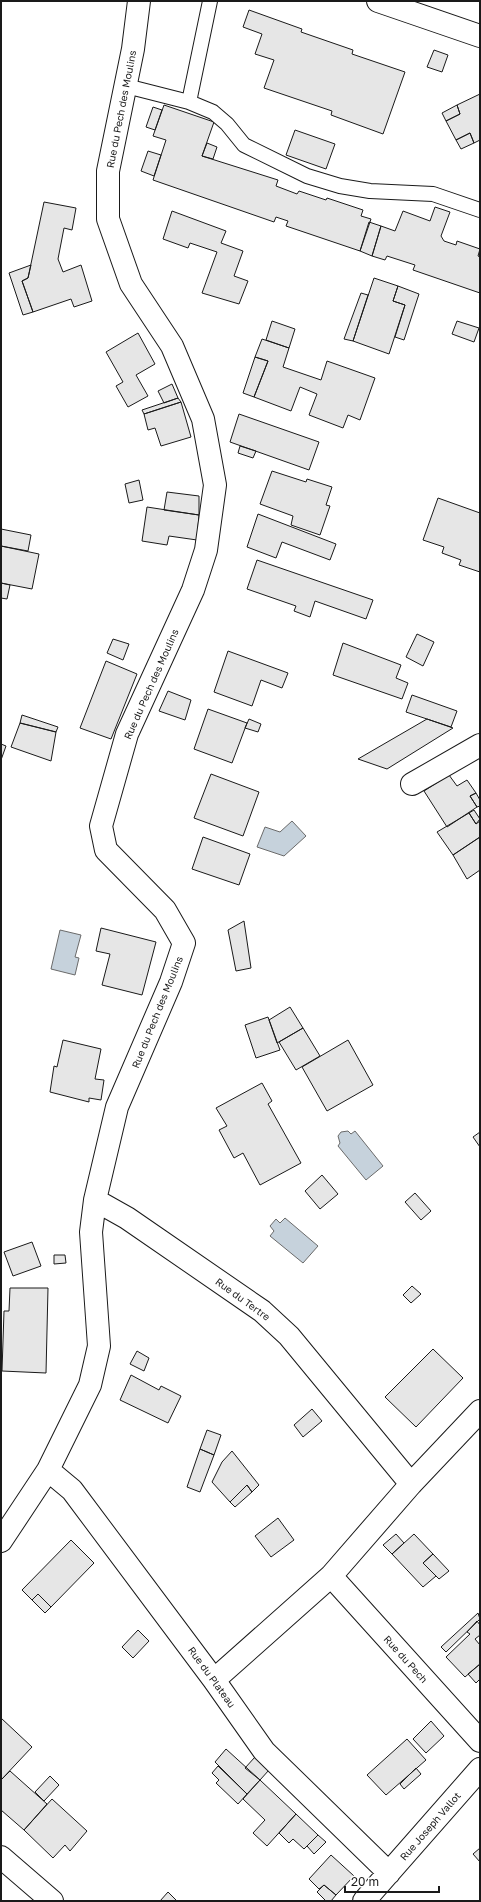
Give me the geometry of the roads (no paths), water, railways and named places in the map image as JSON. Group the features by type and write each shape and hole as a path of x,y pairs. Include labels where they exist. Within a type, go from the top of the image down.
{"street":[{"name":"Rue du Pech des Moulins","path":"1,1541 48,1470 90,1385 99,1346 91,1232 95,1200 117,1107 171,982 184,943 165,910 106,850 101,826 127,734 193,590 206,550 215,485 203,419 172,346 131,284 108,219 108,171 133,49 139,1"},
{"path":"378,1 480,36"},
{"path":"412,784 480,745"},
{"name":"Rue du Tertre","path":"95,1200 127,1218 262,1310 289,1336 411,1484"},
{"path":"214,1680 331,1576 411,1484 480,1411"},
{"name":"Rue du Plateau","path":"48,1470 72,1490 214,1680 264,1751 389,1873"},
{"name":"Rue du Pech","path":"331,1576 480,1741"},
{"name":"Rue Joseph Vallot","path":"364,1901 480,1769"},
{"path":"1,1857 52,1901"}],"lane":[{"path":"189,102 210,1"},
{"path":"126,86 189,102 213,112 227,124 244,145 307,176 340,186 370,191 433,194 480,210"}]}
